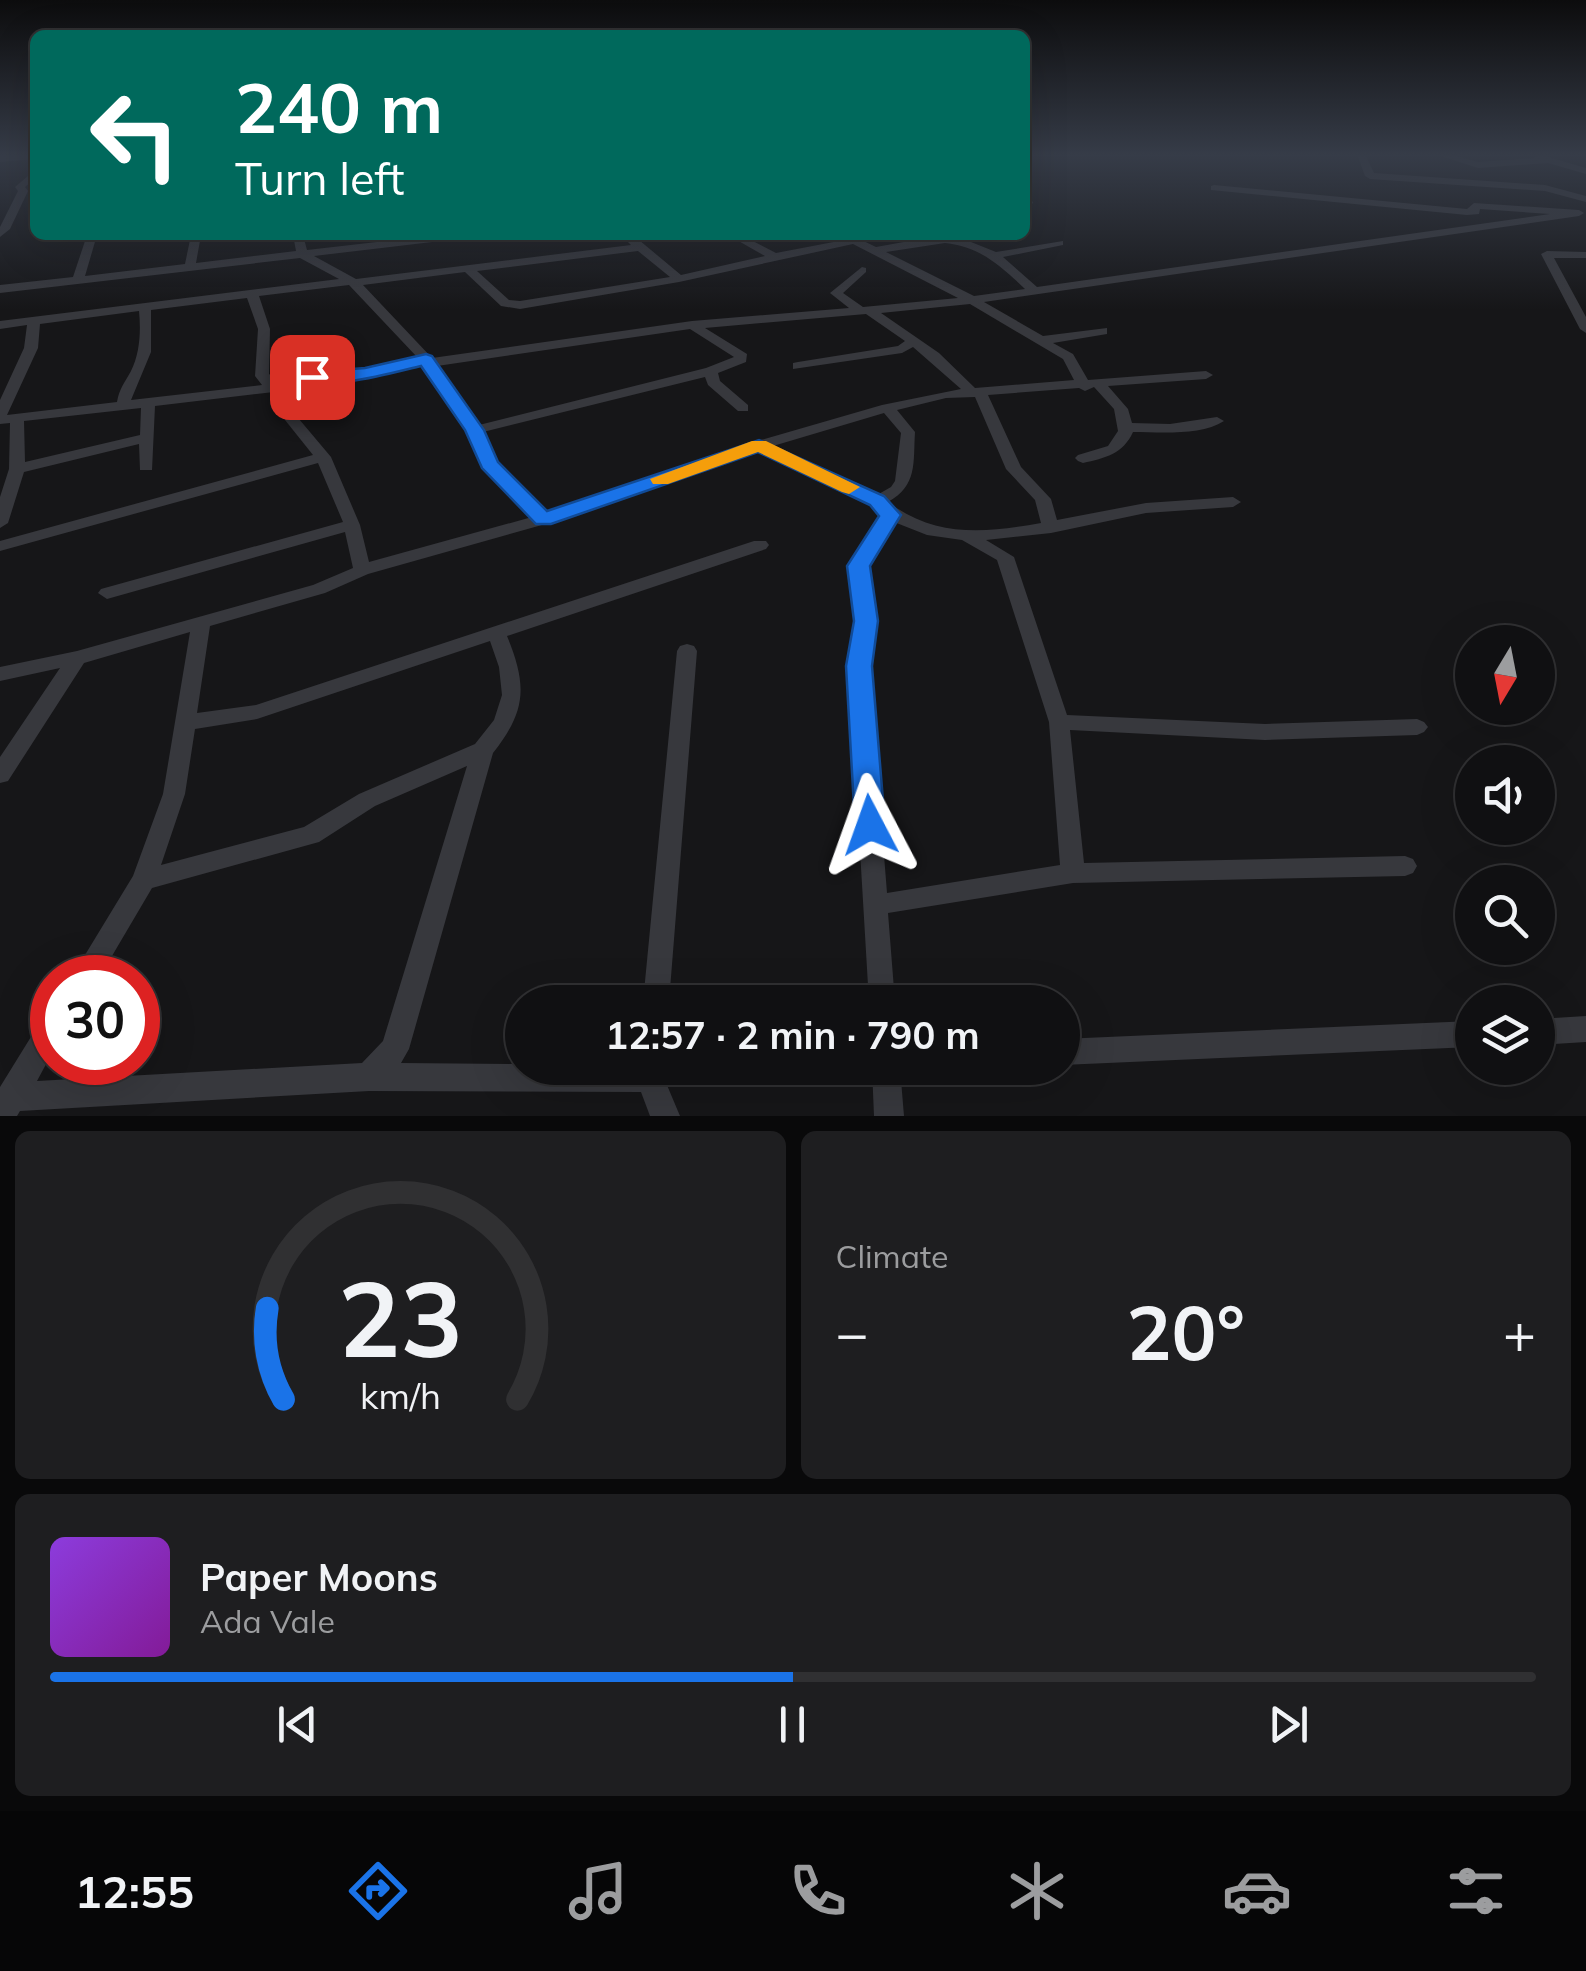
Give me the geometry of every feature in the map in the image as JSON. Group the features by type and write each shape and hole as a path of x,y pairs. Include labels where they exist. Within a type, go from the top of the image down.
{"street":[{"path":"0,234 12,218 12,206"},
{"path":"1326,206 1326,213"},
{"path":"1407,206 1475,212 1474,206"},
{"path":"1475,206 1582,213"},
{"path":"34,321 31,348 0,418 353,376 426,361 692,325 972,300 1582,213"},
{"path":"78,280 90,240"},
{"path":"190,267 195,240"},
{"path":"299,240 302,254 350,283 426,361 474,430 489,464 543,520"},
{"path":"0,289 408,240"},
{"path":"633,240 679,280"},
{"path":"743,240 775,257"},
{"path":"467,268 512,304 679,280 840,240"},
{"path":"852,240 972,300 1068,358 1093,386 1118,405 1124,427 1122,445 1106,456 1084,458"},
{"path":"875,251 927,240"},
{"path":"957,240 998,255 1032,290"},
{"path":"998,255 1059,243"},
{"path":"0,325 642,247"},
{"path":"1586,255 1548,254 1586,329"},
{"path":"862,270 836,293 946,366 977,392 1014,469 1043,500 1050,528"},
{"path":"252,294 264,330 262,376 276,385 292,420 322,457 352,525 362,570"},
{"path":"124,404 126,386 141,362 148,322 145,309"},
{"path":"474,430 711,371 741,359 740,354 692,325"},
{"path":"1037,341 1104,331"},
{"path":"798,366 902,349 911,343"},
{"path":"711,371 713,382 743,408"},
{"path":"0,674 76,658 319,589 362,570 543,520 759,446 887,408 946,394 1206,375"},
{"path":"146,468 148,401"},
{"path":"881,985 859,666 866,621 858,566 884,508 897,490 906,459 908,432 887,408"},
{"path":"0,523 18,469 18,417"},
{"path":"1124,427 1170,428 1217,421"},
{"path":"18,469 146,438"},
{"path":"759,446 884,508 969,538 1004,557 1060,722 1073,874"},
{"path":"0,546 322,457"},
{"path":"969,538 1050,528 1133,510 1233,502"},
{"path":"108,593 352,525"},
{"path":"188,722 257,712 760,545"},
{"path":"98,955 144,880 174,794 201,624"},
{"path":"144,880 311,834 367,800 483,750 504,727 512,697 512,672 497,634"},
{"path":"658,985 687,651"},
{"path":"0,775 76,658"},
{"path":"1060,722 1265,732 1417,727"},
{"path":"369,1077 395,1048 483,750"},
{"path":"875,905 1073,874 1405,866"},
{"path":"1555,1031 1586,1030"},
{"path":"1080,1051 1455,1035"},
{"path":"6,1106 30,1065"},
{"path":"6,1106 369,1077 505,1075"},
{"path":"654,1085 665,1116"},
{"path":"887,1085 889,1116"}],"slow traffic":[{"path":"661,479 759,446 849,487"}],"route":[{"path":"312,377 353,376 426,360 474,430 489,464 543,520 759,446 877,500 890,515 858,566 866,621 859,666 870,825"}]}
